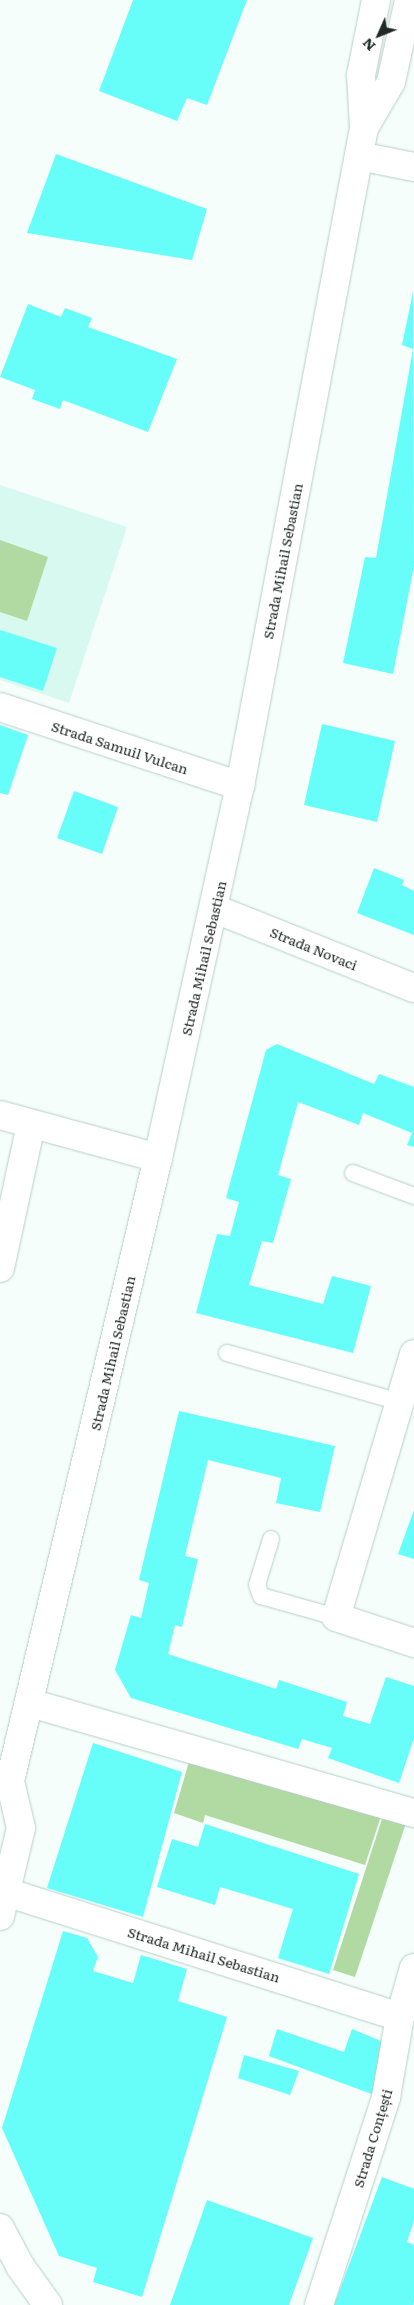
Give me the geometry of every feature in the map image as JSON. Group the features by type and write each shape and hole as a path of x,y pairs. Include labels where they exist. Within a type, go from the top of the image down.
{"street":[{"name":"Strada Mihail Sebastian","path":"376,0 361,75 364,128 240,786 215,909 30,1703 6,1772 21,1828 3,1904 400,2017"},
{"name":"Strada Mihail Sebastian","path":"364,128 391,82 409,0"},
{"path":"359,156 414,167"},
{"name":"Strada Samuil Vulcan","path":"0,707 240,786"},
{"name":"Strada Novaci","path":"215,909 414,988"},
{"path":"0,1115 31,1125 158,1158"},
{"path":"0,1268 31,1125"},
{"path":"414,1354 336,1617 414,1643"},
{"path":"30,1703 414,1813"},
{"name":"Strada Conțești","path":"319,2305 386,2097 400,2017 414,1968"},
{"path":"0,2228 20,2266 48,2305"}],"lane":[{"path":"353,1173 414,1196"},
{"path":"227,1353 400,1402"},
{"path":"271,1539 257,1585 261,1596 336,1617"}],"shaded area":[{"path":"0,485 127,527 69,703 0,680"}],"green space":[{"path":"0,540 48,557 27,621 0,612"},
{"path":"191,1755 382,1813 365,1865 205,1815 203,1823 174,1813"},
{"path":"384,1813 407,1820 355,1977 333,1970"}],"building":[{"path":"133,0 247,0 207,105 187,98 177,121 99,91"},
{"path":"56,154 207,209 192,260 27,233"},
{"path":"413,292 414,566 393,674 343,663 365,557 376,558 413,349 402,345"},
{"path":"28,304 61,317 65,308 92,318 88,327 177,359 148,432 63,400 60,409 32,399 35,390 0,377"},
{"path":"0,630 57,648 43,691 0,677"},
{"path":"322,724 395,741 377,822 304,805"},
{"path":"0,725 28,735 8,795 0,793"},
{"path":"74,791 118,807 102,854 57,838"},
{"path":"374,868 404,880 402,885 414,891 414,935 357,913"},
{"path":"277,1044 374,1084 379,1074 414,1087 414,1147 407,1145 412,1133 363,1113 359,1125 298,1102 278,1175 291,1179 273,1243 262,1241 249,1285 323,1304 332,1276 371,1286 353,1353 196,1313 217,1234 230,1236 239,1202 226,1198 266,1050"},
{"path":"179,1411 335,1446 320,1512 276,1503 281,1478 208,1460 185,1556 198,1559 182,1627 175,1625 168,1654 276,1689 279,1680 347,1702 343,1716 370,1724 386,1677 414,1686 414,1738 399,1783 328,1758 332,1748 302,1739 298,1749 131,1698 115,1670 131,1615 141,1618 149,1583 139,1580"},
{"path":"414,1510 414,1559 398,1554"},
{"path":"93,1743 182,1772 143,1917 47,1888"},
{"path":"205,1824 359,1874 329,1974 278,1958 293,1909 220,1887 215,1905 157,1887 172,1839 198,1847"},
{"path":"63,1931 87,1938 98,1957 93,1971 133,1983 141,1955 187,1969 178,2001 227,2017 142,2297 93,2282 97,2268 59,2256 2,2128"},
{"path":"277,2029 344,2052 352,2029 381,2041 384,2061 377,2096 269,2056"},
{"path":"244,2055 299,2071 290,2095 238,2078"},
{"path":"382,2177 414,2189 414,2221 407,2242 414,2245 413,2305 334,2305"},
{"path":"207,2200 313,2238 289,2305 170,2305"}]}
